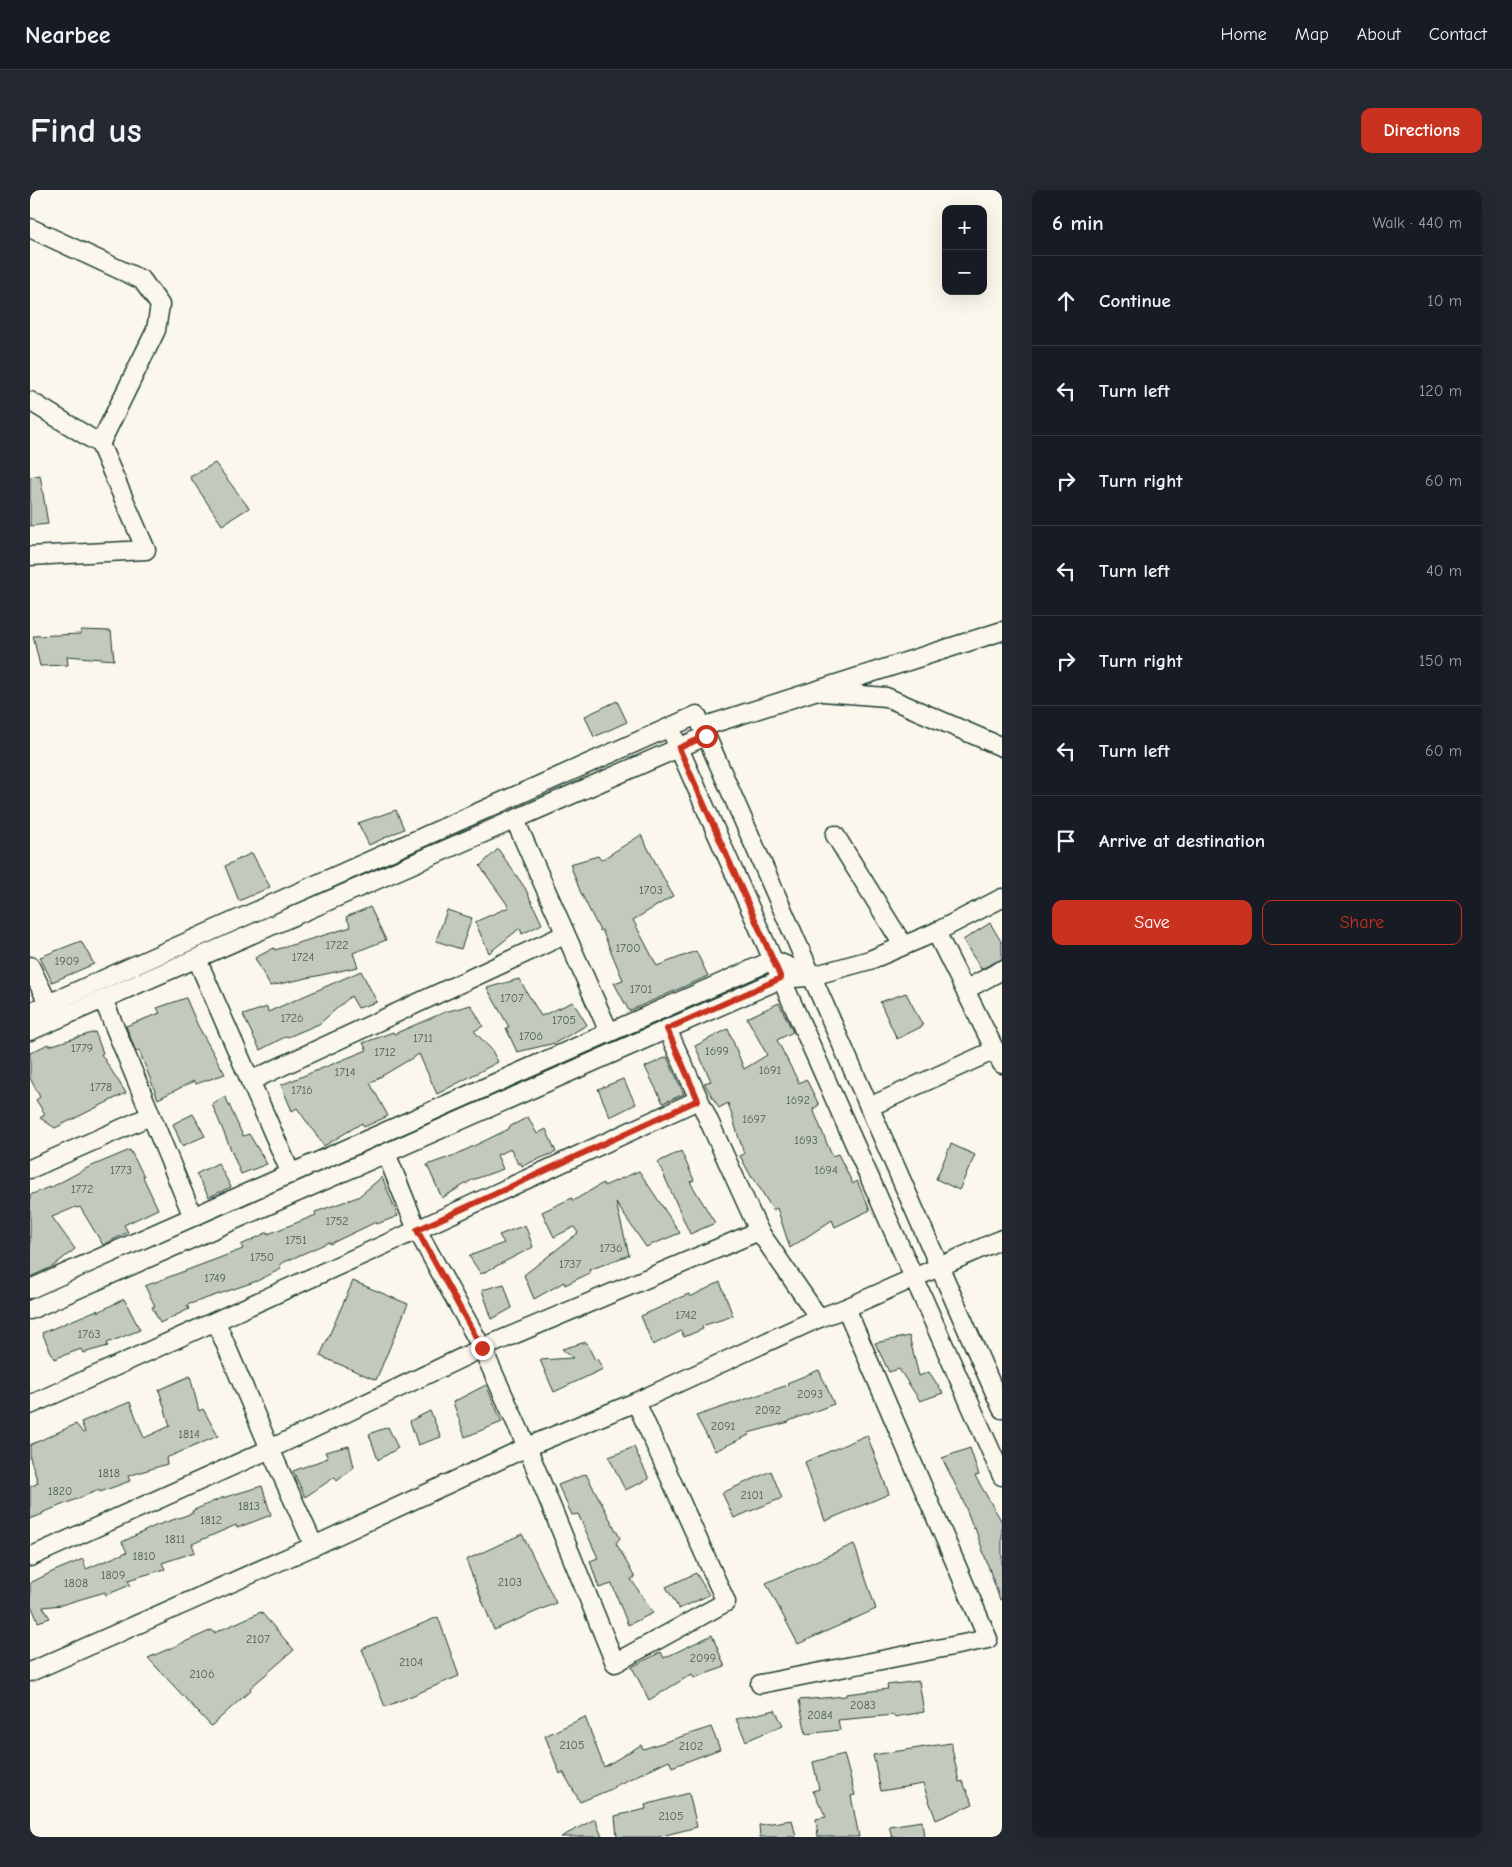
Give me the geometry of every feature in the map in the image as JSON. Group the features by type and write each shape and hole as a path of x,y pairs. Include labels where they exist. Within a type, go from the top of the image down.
{"street":[{"path":"30,228 142,280 160,305 156,330 100,444"},
{"path":"30,401 100,444 146,550 30,556"},
{"path":"30,1031 679,748 704,731 813,691 1002,631"},
{"path":"813,691 886,697 1002,747"},
{"path":"30,1012 698,716 1002,1409"},
{"path":"670,728 1002,1476"},
{"path":"515,820 564,935 609,1032"},
{"path":"835,834 902,945"},
{"path":"30,1310 781,978 812,976 870,960 936,932 1002,898"},
{"path":"869,1107 999,1057 936,932"},
{"path":"250,1081 564,935"},
{"path":"197,959 291,1174"},
{"path":"30,1289 773,960 812,976"},
{"path":"30,966 48,1003"},
{"path":"965,990 1002,970"},
{"path":"103,999 193,1217"},
{"path":"667,1029 759,1231 819,1318"},
{"path":"30,1405 216,1322 698,1100"},
{"path":"30,1169 150,1116"},
{"path":"386,1153 417,1230 482,1348 527,1447 615,1663 726,1602 636,1402"},
{"path":"30,1557 270,1448 482,1348 759,1231"},
{"path":"30,1672 314,1546 527,1447 636,1402 819,1318 846,1308 1002,1239"},
{"path":"760,1684 988,1638 846,1308"},
{"path":"216,1322 314,1546"}],"building":[{"path":"215,463 249,508 222,525 190,477"},
{"path":"40,475 48,524 30,526 30,477"},
{"path":"81,630 111,631 114,660 67,656 68,665 40,666 33,636 81,634"},
{"path":"617,701 627,722 594,737 585,716"},
{"path":"396,810 404,829 369,845 358,823"},
{"path":"641,835 673,896 633,920 657,966 696,951 708,976 629,1011 614,983 623,980 602,930 600,931 580,891 570,864 598,856 601,860"},
{"path":"498,849 525,888 542,924 522,934 520,928 489,953 475,922 509,907 480,866"},
{"path":"252,853 270,887 239,901 225,866"},
{"path":"370,907 386,940 353,953 358,967 270,986 255,958 274,948 275,950 351,927 346,917"},
{"path":"447,910 472,918 461,949 436,941"},
{"path":"990,923 1002,943 1002,959 981,969 963,940"},
{"path":"81,941 94,964 52,982 40,957"},
{"path":"361,971 377,1002 358,1008 351,996 319,1024 287,1036 260,1050 243,1015 267,1007 268,1012"},
{"path":"519,979 541,1016 573,1002 587,1025 555,1043 517,1052 506,1028 509,1027 487,988"},
{"path":"906,993 923,1026 897,1039 880,1002"},
{"path":"186,998 198,1026 225,1074 196,1084 194,1081 158,1099 139,1050 136,1052 126,1026 160,1013 157,1008"},
{"path":"779,1003 793,1032 777,1040 799,1083 806,1079 819,1105 813,1109 832,1156 838,1154 853,1184 857,1181 870,1210 835,1227 832,1220 790,1248 777,1208 773,1210 740,1156 744,1154 728,1103 719,1108 704,1083 711,1081 695,1046 728,1029 744,1069 767,1055 747,1018"},
{"path":"471,1005 483,1026 474,1031 491,1049 498,1062 437,1094 419,1054 370,1083 388,1116 364,1127 362,1123 324,1146 297,1108 292,1111 281,1085 367,1050 363,1043 393,1032 394,1034 445,1012"},
{"path":"95,1032 103,1053 101,1054 126,1093 55,1128 40,1118 45,1114 36,1100 40,1097 30,1078 30,1053 48,1044 49,1046"},
{"path":"667,1057 684,1094 663,1103 645,1067"},
{"path":"623,1079 636,1104 610,1117 598,1089"},
{"path":"225,1096 243,1136 249,1134 267,1164 241,1174 212,1104"},
{"path":"193,1114 205,1136 182,1146 173,1124"},
{"path":"528,1117 537,1134 546,1129 556,1152 522,1166 521,1163 518,1164 511,1149 497,1155 503,1169 472,1180 442,1198 427,1165 455,1155 509,1129 509,1127"},
{"path":"951,1144 975,1155 959,1190 936,1179"},
{"path":"130,1150 144,1176 158,1209 124,1225 128,1232 103,1245 80,1207 52,1217 75,1249 52,1267 30,1277 30,1195 50,1188 87,1168"},
{"path":"681,1151 694,1180 690,1182 715,1223 690,1234 658,1162"},
{"path":"218,1163 231,1187 209,1197 196,1174"},
{"path":"639,1171 680,1233 646,1247 616,1203 629,1255 589,1270 590,1273 565,1285 564,1282 534,1299 524,1275 578,1233 574,1227 554,1237 542,1212 572,1198 573,1201 603,1183 604,1186"},
{"path":"382,1177 398,1216 377,1224 376,1222 330,1244 329,1242 280,1264 281,1269 257,1281 187,1305 189,1309 160,1323 152,1307 155,1306 145,1286 243,1249 241,1245 268,1232 268,1234 316,1215 315,1212 358,1197"},
{"path":"525,1225 533,1247 481,1274 469,1256 504,1243 499,1235"},
{"path":"353,1281 408,1304 376,1380 320,1356"},
{"path":"720,1282 733,1316 702,1326 703,1329 684,1337 681,1331 653,1345 641,1316 689,1294 690,1297"},
{"path":"504,1284 512,1308 492,1319 482,1290"},
{"path":"124,1299 140,1330 107,1343 108,1346 83,1353 81,1349 54,1359 42,1333 97,1310 98,1312"},
{"path":"909,1336 919,1376 929,1372 943,1393 920,1401 899,1369 889,1372 875,1343"},
{"path":"586,1342 595,1360 597,1359 603,1369 554,1392 540,1360 573,1358 562,1349"},
{"path":"819,1370 834,1404 789,1422 748,1433 749,1435 715,1451 696,1416 788,1385 787,1383"},
{"path":"190,1376 199,1411 203,1409 218,1436 166,1458 167,1464 128,1476 130,1481 100,1492 99,1490 30,1519 30,1487 38,1483 30,1458 30,1445 76,1424 83,1433 85,1432 81,1422 130,1402 144,1438 170,1426 159,1390"},
{"path":"486,1385 502,1422 465,1437 453,1402"},
{"path":"430,1411 441,1437 418,1445 410,1421"},
{"path":"388,1427 398,1448 378,1460 369,1434"},
{"path":"867,1435 889,1494 825,1521 805,1462"},
{"path":"349,1446 354,1467 337,1481 335,1477 305,1497 293,1471 328,1458 325,1452"},
{"path":"634,1447 649,1479 625,1490 609,1457"},
{"path":"970,1448 979,1475 975,1476 1002,1522 1002,1599 1000,1600 975,1528 942,1458"},
{"path":"771,1471 782,1498 734,1518 722,1493"},
{"path":"586,1474 620,1538 616,1543 635,1578 631,1579 653,1613 628,1625 612,1584 599,1588 590,1561 598,1558 578,1514 572,1515 558,1485"},
{"path":"262,1486 271,1515 237,1528 236,1525 192,1544 195,1552 162,1563 165,1569 128,1580 130,1585 106,1595 105,1592 61,1605 43,1607 50,1618 38,1622 32,1607 30,1607 30,1583 83,1559 86,1569 127,1552 122,1542 155,1526 193,1513 192,1511 219,1499"},
{"path":"522,1534 556,1603 494,1630 466,1560"},
{"path":"854,1544 876,1609 798,1644 766,1583"},
{"path":"696,1573 709,1595 679,1609 666,1587"},
{"path":"261,1612 294,1650 250,1688 251,1690 211,1726 148,1658 212,1630 214,1633"},
{"path":"438,1617 459,1676 385,1707 362,1649"},
{"path":"712,1635 725,1667 694,1678 692,1674 649,1700 632,1667 661,1652 664,1658"},
{"path":"919,1681 924,1712 894,1717 894,1715 838,1720 840,1730 806,1734 799,1700 846,1696 846,1694 888,1689 887,1685"},
{"path":"775,1710 783,1725 746,1741 736,1719"},
{"path":"585,1717 604,1767 641,1745 643,1749 711,1727 720,1749 672,1767 669,1760 614,1788 580,1802 563,1772 560,1774 545,1736"},
{"path":"951,1743 959,1782 962,1781 973,1804 936,1820 923,1784 881,1791 873,1755"},
{"path":"844,1754 855,1795 851,1796 859,1837 818,1837 816,1819 826,1817 813,1791 819,1789 813,1762"},
{"path":"689,1793 697,1827 658,1837 617,1837 615,1816 646,1809 645,1805"},
{"path":"595,1819 602,1837 561,1837"},
{"path":"792,1820 796,1837 760,1837 759,1825"},
{"path":"922,1821 924,1837 892,1837 889,1826"}],"route":[{"path":"482,1348 417,1230 698,1100 667,1029 781,978 679,748 706,736"}]}
